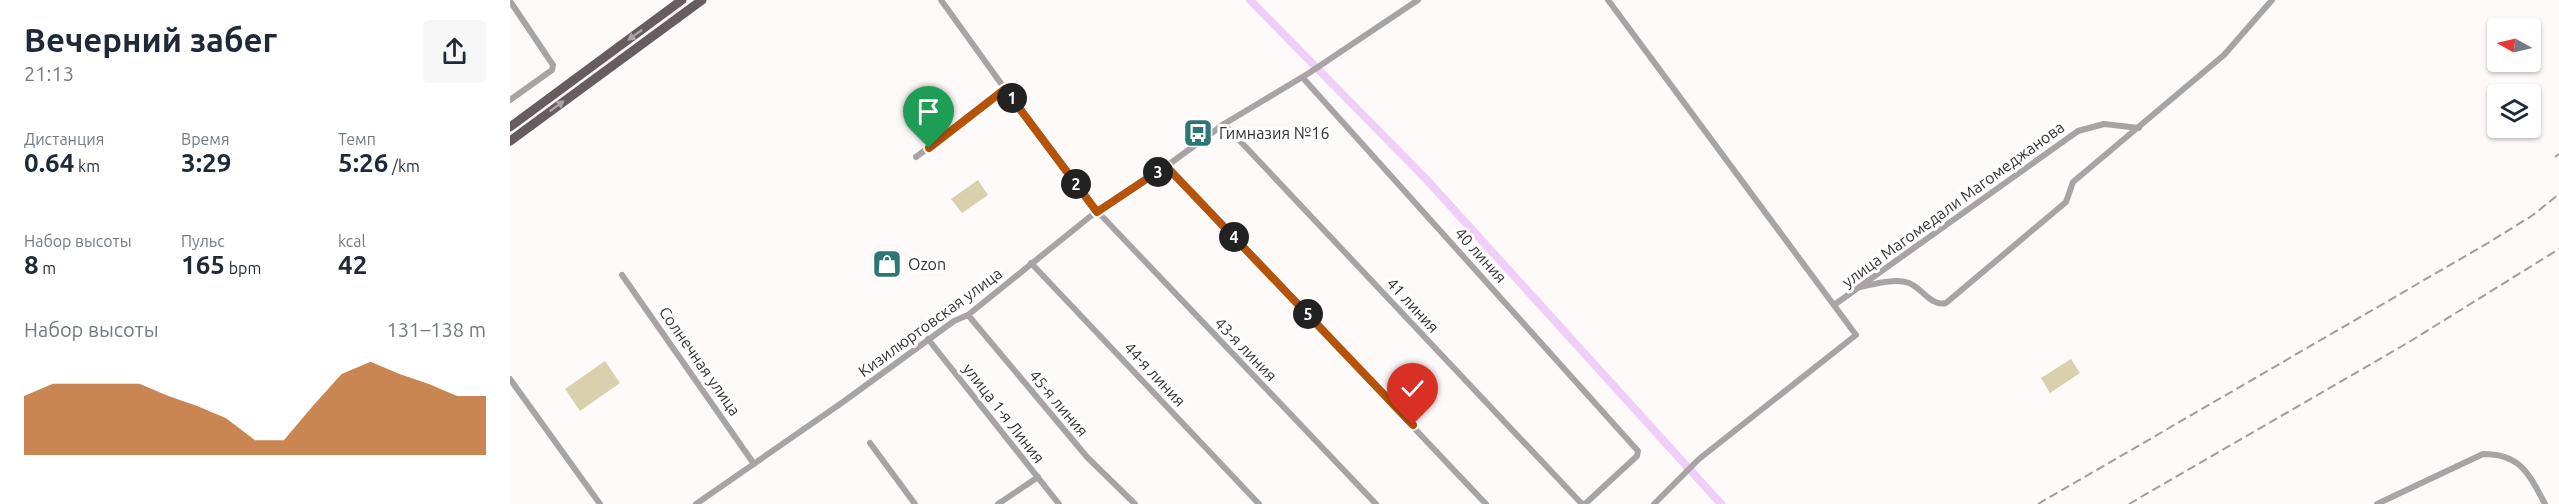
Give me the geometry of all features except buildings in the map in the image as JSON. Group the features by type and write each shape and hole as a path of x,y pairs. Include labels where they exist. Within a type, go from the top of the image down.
{"main road":[{"path":"510,127 682,0"},
{"path":"510,141 702,0"}],"street":[{"name":"43-я линия","path":"941,0 1097,212 1376,504"},
{"name":"Кизилюртовская улица","path":"696,504 928,339 954,321 968,315 1097,212 1224,124 1303,78 1418,0"},
{"name":"улица Магомедали Магомеджановa","path":"1608,0 1834,305 2078,131 2104,124 2139,128"},
{"path":"1860,287 1897,281 1907,282 1936,303 1946,303 2066,202 2073,182 2224,55 2272,0"},
{"path":"510,2 554,65 552,70 510,99"},
{"name":"40 линия","path":"1303,78 1638,451 1637,456 1584,504"},
{"path":"916,157 1005,89"},
{"name":"41 линия","path":"1224,124 1584,504"},
{"path":"1166,166 1486,504"},
{"name":"44-я линия","path":"1032,263 1259,504"},
{"name":"Солнечная улица","path":"622,275 754,464"},
{"path":"1654,504 1699,459 1856,335 1834,305"},
{"name":"45-я линия","path":"968,315 1087,457 1135,504"},
{"name":"улица 1-я Линия","path":"928,339 1059,504"},
{"path":"510,379 600,504"},
{"path":"870,443 915,504"},
{"path":"2377,504 2483,454 2500,454 2516,461 2531,477 2545,504"},
{"path":"998,504 1038,477"}],"shaded area":[{"path":"978,180 988,195 962,213 951,199"},
{"path":"2071,359 2080,373 2050,393 2041,378"},
{"path":"605,361 620,383 580,411 565,389"}],"waterway":[{"path":"1250,0 1426,179 1721,504"}],"railway":[{"path":"2555,157 2559,154"},
{"path":"2038,504 2488,243 2533,215 2559,194"},
{"path":"2129,504 2409,342 2559,249"}],"place":[{"name":"Гимназия №16","path":"1198,133"},
{"name":"Ozon","path":"887,264"}],"route":[{"path":"929,148 1005,89 1097,212 1166,166 1413,425"}]}
